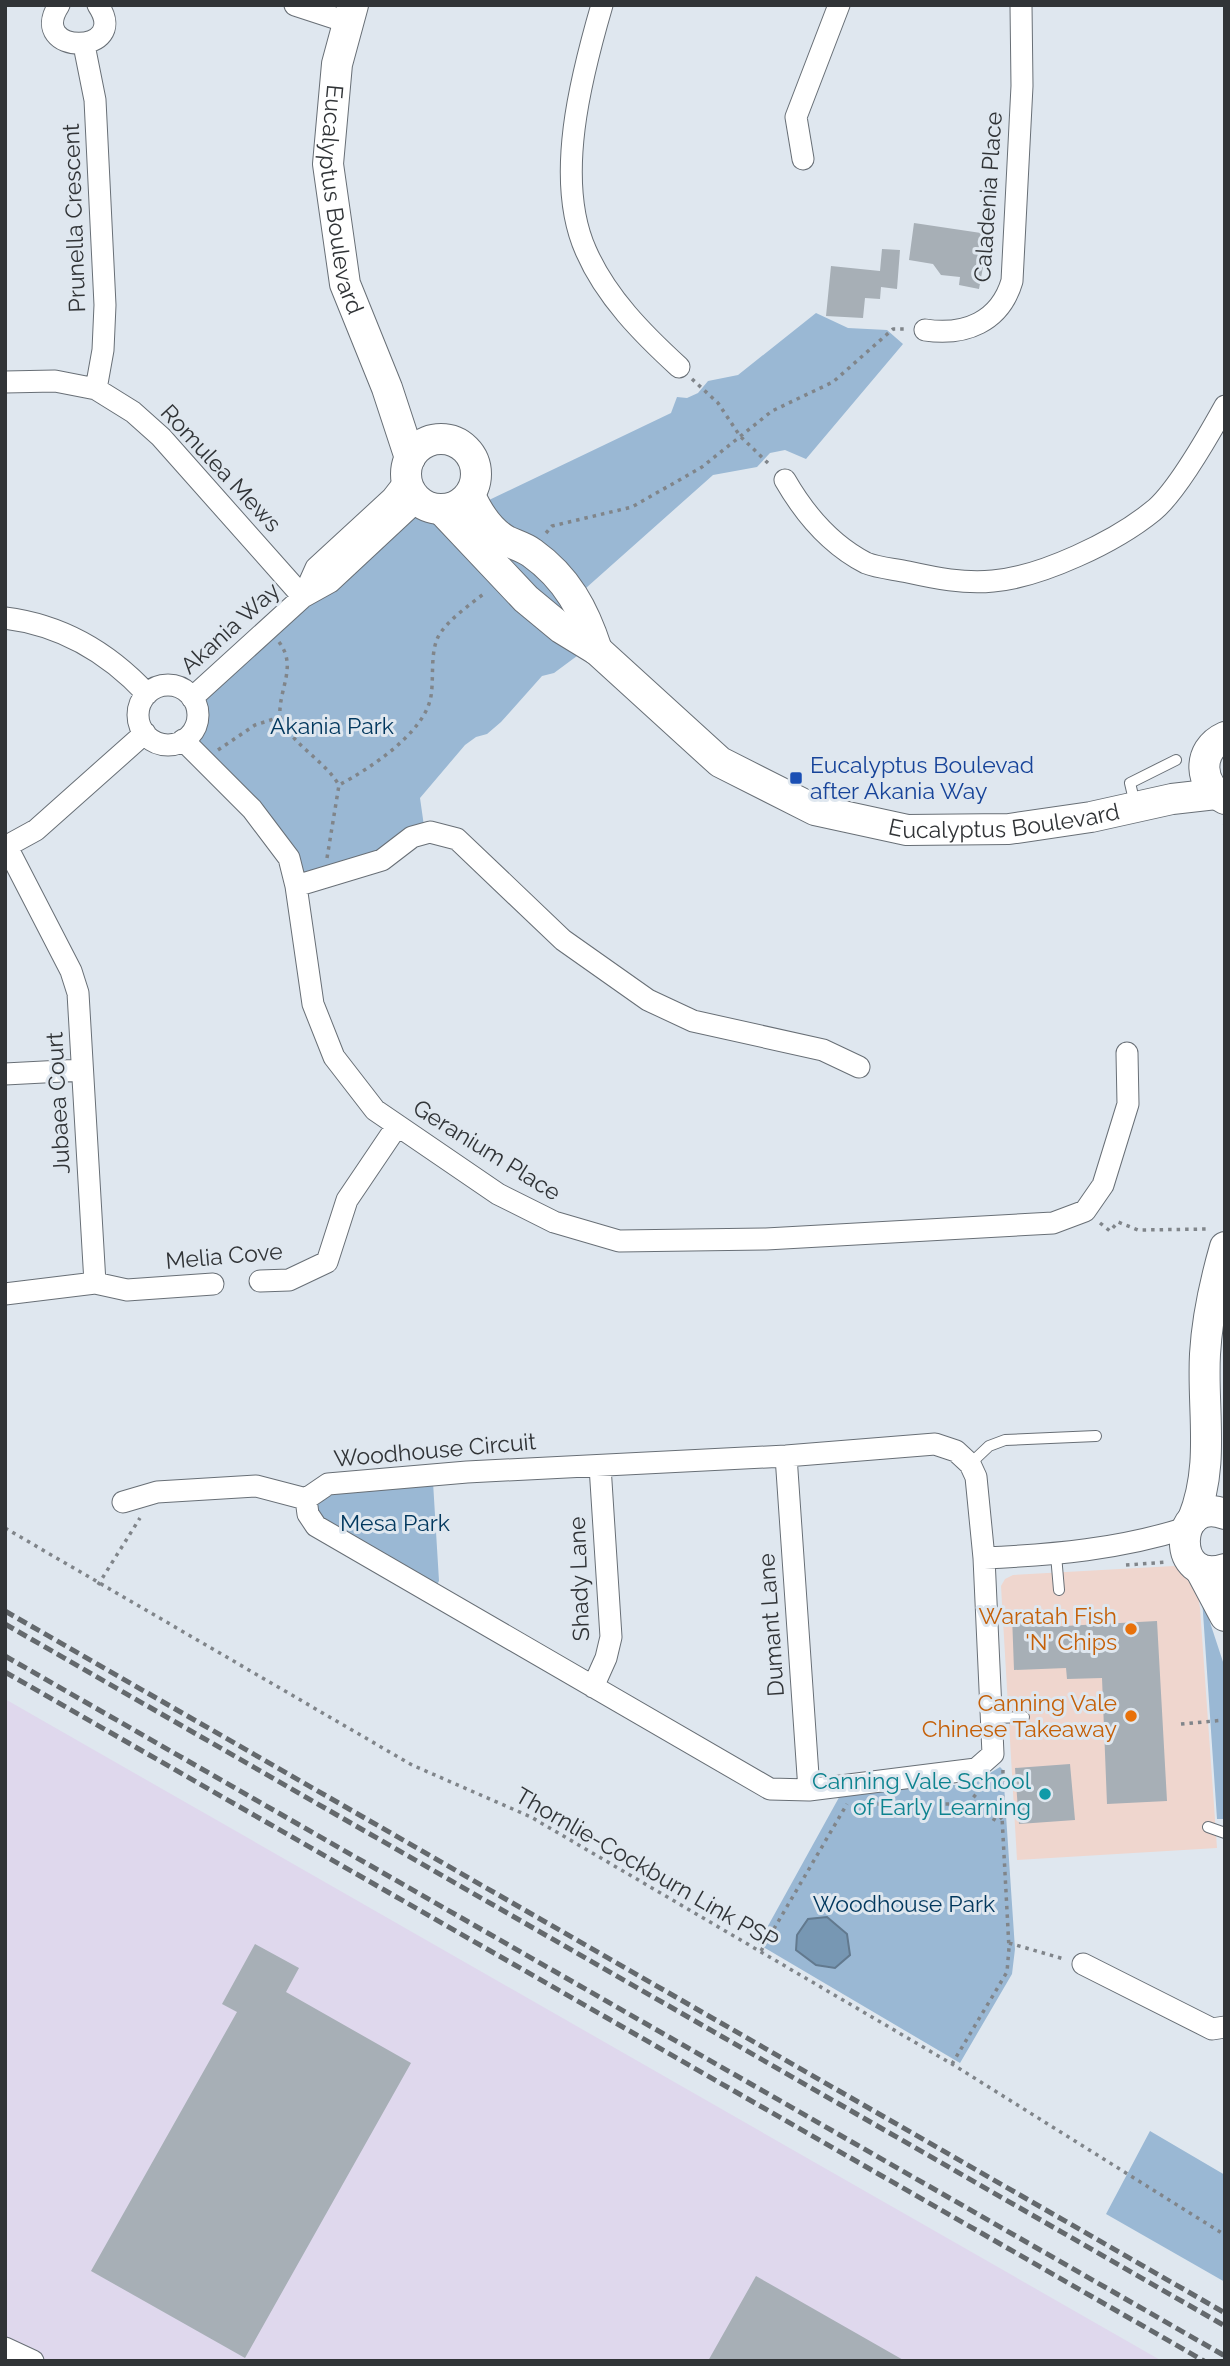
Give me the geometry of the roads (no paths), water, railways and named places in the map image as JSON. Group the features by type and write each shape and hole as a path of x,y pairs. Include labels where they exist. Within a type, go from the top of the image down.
{"street":[{"path":"58,5 53,17 56,32 68,43 84,45 101,31 103,16 98,5"},
{"path":"295,5 350,14"},
{"path":"602,5 591,44 571,159 574,208 586,251 608,289 642,333 680,367"},
{"path":"803,159 796,117 839,5"},
{"name":"Caladenia Place","path":"925,330 954,333 976,326 995,312 1009,291 1014,270 1018,180 1021,5"},
{"name":"Eucalyptus Boulevard","path":"350,14 337,64 328,164 345,284 387,388 419,487 526,599 561,628 597,650 720,762 815,810 906,830 1009,829 1172,799 1223,808"},
{"name":"Prunella Crescent","path":"84,45 95,100 105,305 103,350 96,389"},
{"name":"Romulea Mews","path":"5,382 55,381 96,389 133,412 161,437 303,597"},
{"name":"Eucalyptus Boulevard","path":"387,388 407,412 438,439 457,443 474,460 477,472 470,495 489,526 506,540 529,551 567,584 587,620 597,650"},
{"path":"785,480 811,518 830,537 867,563 944,580 993,581 1048,567 1105,541 1154,511 1204,445 1225,406"},
{"path":"438,439 419,447 419,487 453,508 470,495"},
{"name":"Akania Way","path":"192,698 303,597 330,582 419,487"},
{"path":"5,618 27,620 88,644 147,694"},
{"path":"169,685 185,690 192,698 198,718 195,727 183,740 167,745 157,743 145,733 138,714 147,694 169,685"},
{"path":"6,847 36,830 145,733"},
{"path":"1172,799 1190,764 1225,737"},
{"name":"Geranium Place","path":"183,740 251,809 289,858 296,886 313,1004 334,1057 375,1110 509,1200 554,1222 619,1241 766,1239 1053,1223 1085,1211 1102,1185 1128,1104 1127,1053"},
{"name":"Eucalyptus Boulevard","path":"1190,764 1205,779 1223,808"},
{"path":"296,886 382,860 412,837 430,832 457,839 563,940 648,1000 693,1021 823,1050 859,1067"},
{"name":"Jubaea Court","path":"6,847 13,865 71,971 78,993 95,1283"},
{"path":"5,1074 82,1070"},
{"name":"Melia Cove","path":"260,1281 289,1280 327,1262 347,1200 397,1126"},
{"path":"1221,1240 1205,1354 1208,1450 1202,1496 1184,1543 1225,1616"},
{"path":"5,1294 95,1283"},
{"name":"Melia Cove","path":"95,1283 127,1290 214,1284"},
{"name":"Woodhouse Circuit","path":"306,1499 328,1484 467,1472 786,1456 935,1444 956,1451 970,1464"},
{"path":"1208,1450 1225,1506"},
{"name":"Dumant Lane","path":"786,1456 809,1790"},
{"path":"123,1502 157,1492 256,1486 306,1499 308,1514 316,1526 593,1687 770,1789 809,1790 976,1769 993,1754 984,1558 976,1477 970,1464"},
{"name":"Shady Lane","path":"593,1687 606,1658 611,1637 600,1465"},
{"path":"984,1558 1056,1555 1130,1544 1190,1524 1210,1511 1225,1514"},
{"path":"1130,1544 1195,1564"},
{"path":"1083,1964 1212,2029 1225,2027"},
{"path":"5,2348 33,2361"}],"lane":[{"path":"1136,807 1130,783 1190,764"},
{"path":"970,1464 989,1446 1006,1440 1096,1436"},
{"path":"1056,1555 1059,1590"},
{"path":"992,1718 1024,1717"},
{"path":"1208,1827 1225,1833"}],"railway":[{"path":"5,1611 1225,2313"},
{"path":"5,1624 1225,2326"},
{"path":"5,1656 1225,2356"},
{"path":"5,1672 1204,2361"}],"place":[{"name":"Eucalyptus Boulevad after Akania Way","path":"796,778"},
{"name":"Waratah Fish 'N' Chips","path":"1131,1629"},
{"name":"Canning Vale Chinese Takeaway","path":"1131,1716"},
{"name":"Canning Vale School of Early Learning","path":"1045,1794"}],"park label":[{"name":"Akania Park","path":"332,726"},
{"name":"Mesa Park","path":"395,1523"},
{"name":"Woodhouse Park","path":"904,1904"}]}
